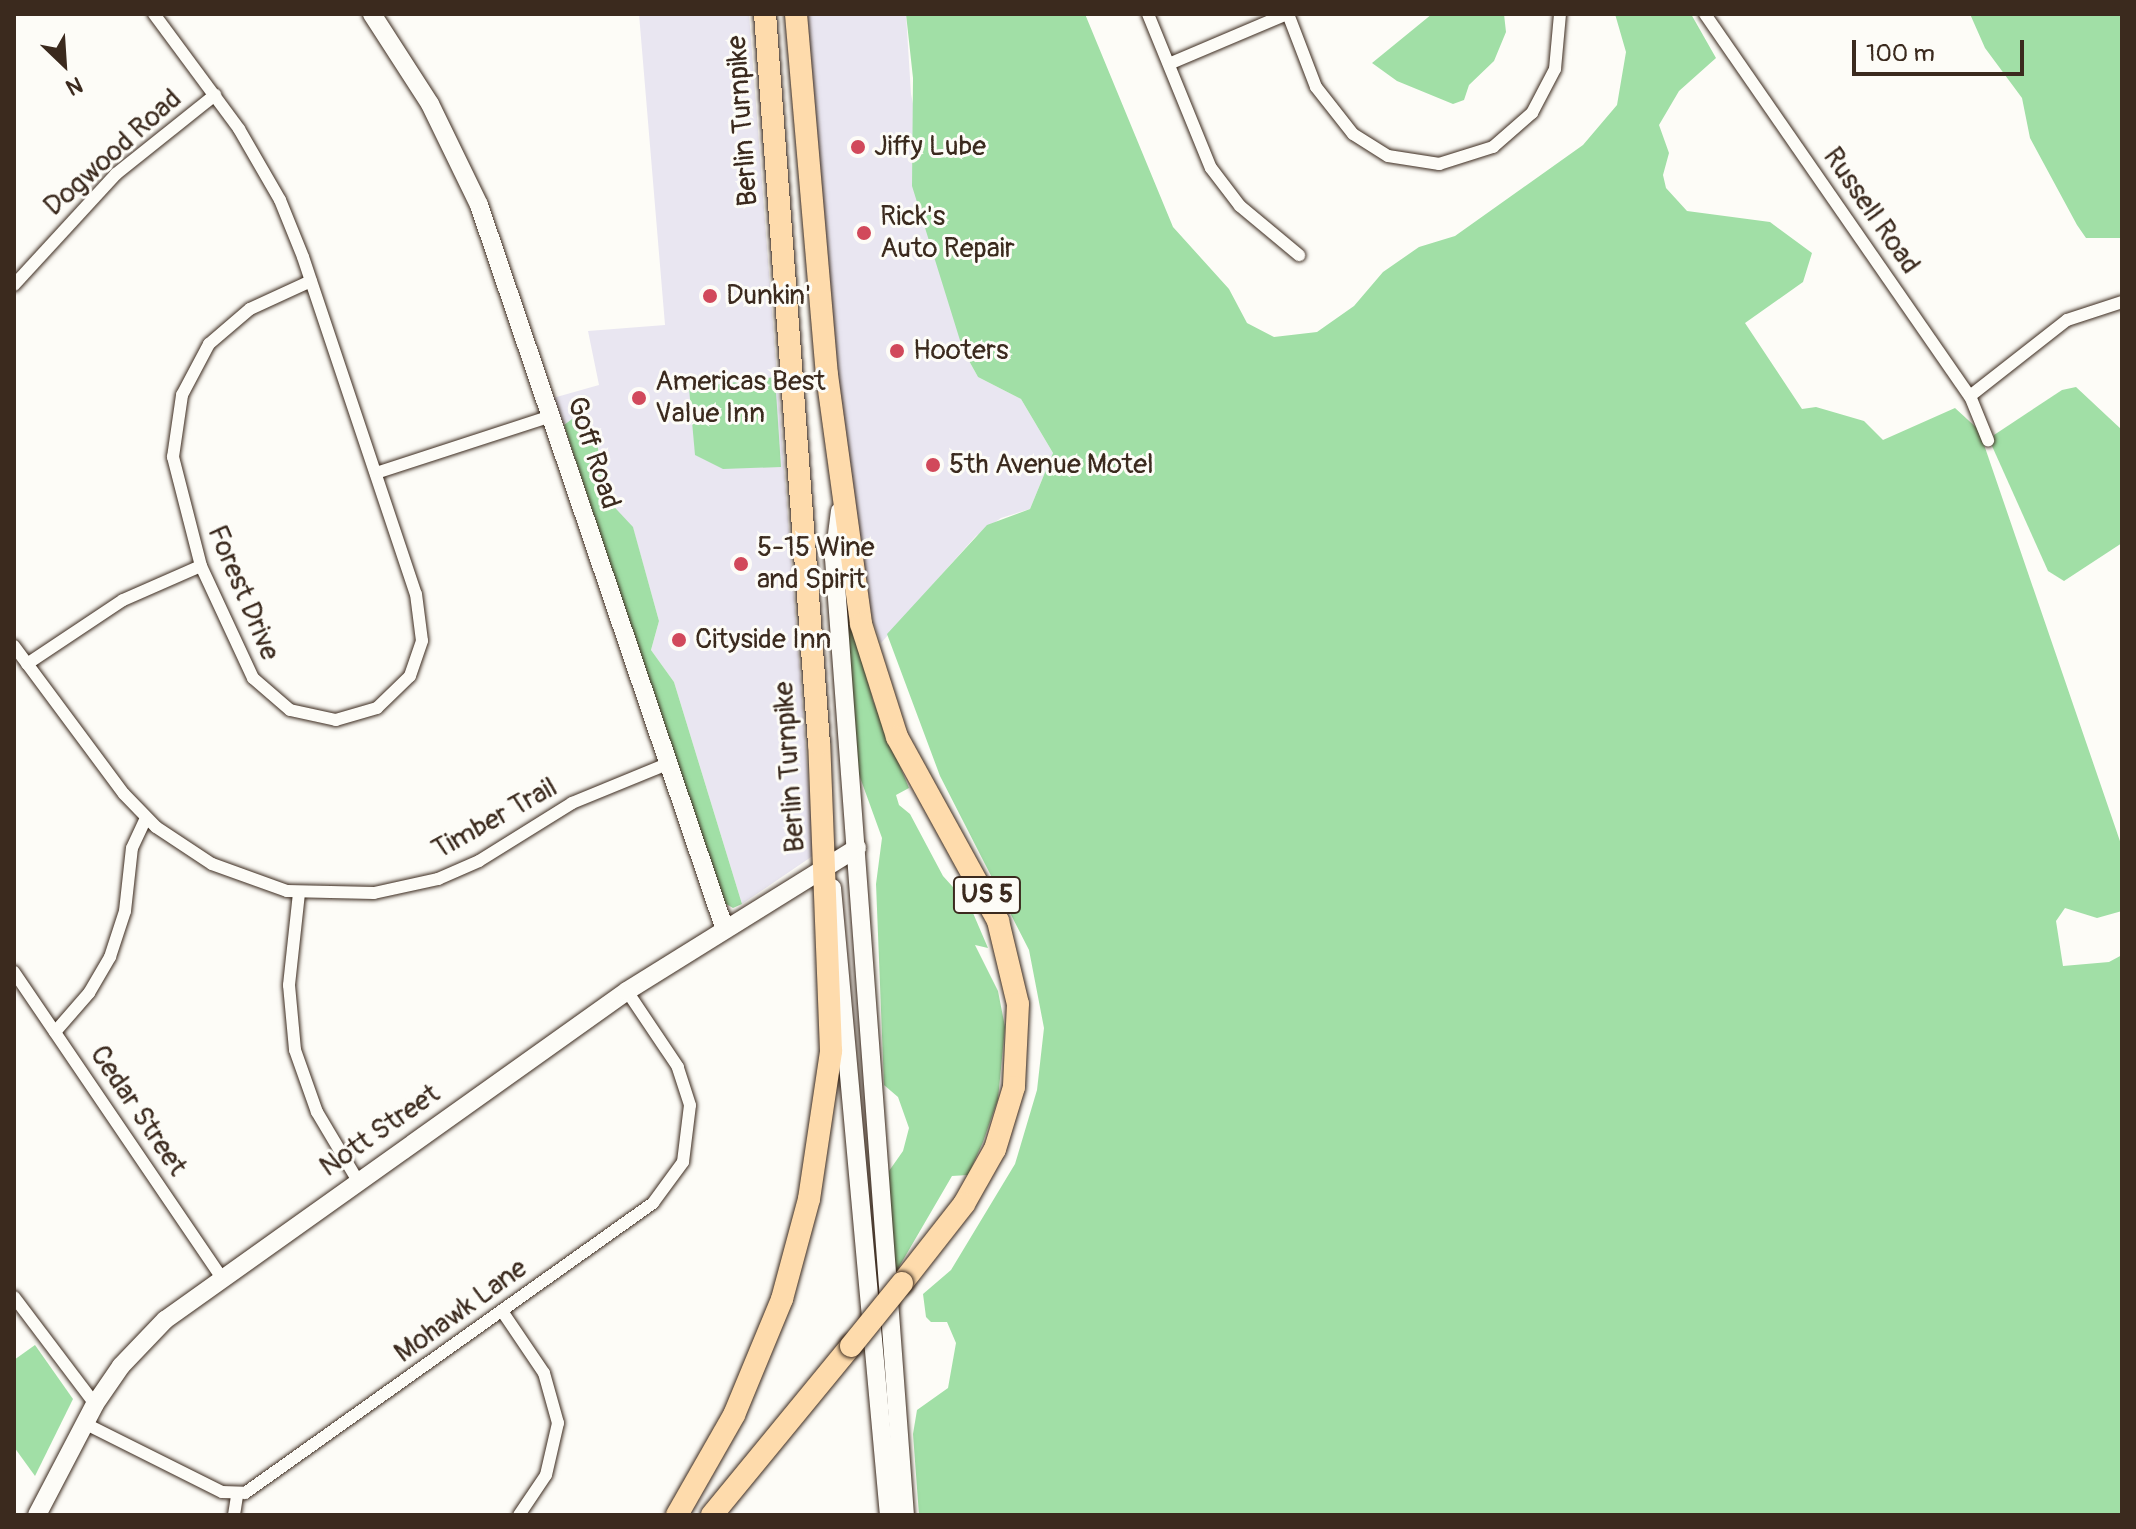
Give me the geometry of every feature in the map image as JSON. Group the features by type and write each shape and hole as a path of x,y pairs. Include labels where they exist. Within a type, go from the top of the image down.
{"highway":[{"name":"Berlin Turnpike","path":"765,14 827,865"},
{"name":"US 5","path":"712,1515 964,1204 995,1149 1014,1087 1018,1004 1011,961 990,902 911,766 883,700 859,613 842,500 796,14"},
{"path":"677,1515 751,1377 805,1219 830,1072 827,865"}],"street":[{"name":"Forest Drive","path":"154,14 215,95 274,187 311,281 416,594 422,631 410,676 371,711 328,720 297,714 274,700 247,668 201,566 174,465 182,395 206,349 225,326 311,281"},
{"name":"Goff Road","path":"375,14 422,89 469,181 724,927"},
{"path":"1148,14 1211,168 1240,206 1299,255"},
{"path":"1169,64 1287,14 1316,87 1353,134 1388,156 1439,164 1493,147 1532,113 1555,69 1560,14"},
{"name":"Russell Road","path":"1705,14 1970,396 1988,440"},
{"name":"Dogwood Road","path":"14,285 116,174 215,95"},
{"path":"1970,396 2067,320 2122,302"},
{"path":"376,473 551,416"},
{"path":"842,500 834,558 905,1515"},
{"path":"27,664 123,600 201,566"},
{"name":"Timber Trail","path":"14,646 146,818 212,864 299,893 374,893 438,879 479,861 572,803 667,764"},
{"path":"55,1032 89,993 110,957 125,911 131,854 146,818"},
{"name":"Nott Street","path":"37,1515 95,1404 153,1331 222,1278 627,991 724,927 857,848"},
{"name":"Berlin Turnpike","path":"827,865 836,906 862,1259 889,1515"},
{"path":"299,893 288,992 295,1050 317,1112 358,1181"},
{"name":"Cedar Street","path":"14,972 222,1278"},
{"name":"Mohawk Lane","path":"237,1495 254,1488 653,1203 685,1157 691,1122 685,1084 627,991"},
{"path":"14,1297 95,1404"},
{"path":"502,1311 544,1373 558,1423 546,1475 519,1515"},
{"path":"84,1423 215,1490 237,1495 234,1515"}],"shaded area":[{"path":"639,14 749,14 814,855 742,904 674,682 651,650 659,621 633,528 605,497 597,441 572,419 564,425 553,398 599,385 588,331 665,325"},
{"path":"805,14 906,14 911,94 963,350 978,377 1021,399 1053,453 1030,509 1001,518 976,536 881,643 866,602 840,417"}],"green space":[{"path":"906,14 1085,14 1173,227 1229,289 1247,323 1274,337 1317,332 1354,306 1383,272 1419,247 1455,236 1583,145 1617,105 1626,52 1615,14 1691,14 1716,58 1679,91 1659,125 1669,153 1663,175 1666,188 1687,211 1770,222 1812,253 1803,282 1745,323 1802,409 1816,407 1864,421 1883,440 1955,408 1979,430 2122,847 2122,911 2097,918 2065,908 2056,921 2063,966 2109,962 2122,955 2122,1515 919,1515 913,1434 917,1410 948,1388 956,1343 947,1322 931,1322 926,1317 923,1294 951,1270 1015,1164 1037,1090 1044,1028 1029,950 940,776 887,634 987,525 1030,509 1053,453 1021,399 978,377 963,350 912,186 913,78"},
{"path":"1432,14 1504,14 1506,32 1494,61 1469,85 1464,100 1453,104 1397,81 1372,63"},
{"path":"1970,14 2122,14 2122,238 2086,238 2077,225 2030,138 2022,98 1985,48"},
{"path":"775,377 781,467 723,469 695,455 689,388"},
{"path":"2076,387 2122,430 2122,543 2064,581 2048,571 1992,446 1994,435 2062,390"},
{"path":"572,419 597,441 605,497 633,527 659,621 651,650 674,682 742,904 733,908 721,901 564,425"},
{"path":"843,581 873,701 909,788 896,795 899,805 910,814 943,876 970,906 988,948 975,945 998,991 1005,1027 998,1099 983,1142 968,1175 952,1176 892,1279 889,1171 903,1151 909,1128 898,1097 884,1085 876,884 882,838 857,769"},
{"path":"35,1345 73,1399 35,1476 14,1447 14,1360"}],"place":[{"name":"Jiffy Lube","path":"858,147"},
{"name":"Rick's Auto Repair","path":"864,233"},
{"name":"Dunkin'","path":"710,296"},
{"name":"Hooters","path":"897,351"},
{"name":"Americas Best Value Inn","path":"639,398"},
{"name":"5th Avenue Motel","path":"933,465"},
{"name":"5-15 Wine and Spirit","path":"741,564"},
{"name":"Cityside Inn","path":"679,640"}]}
